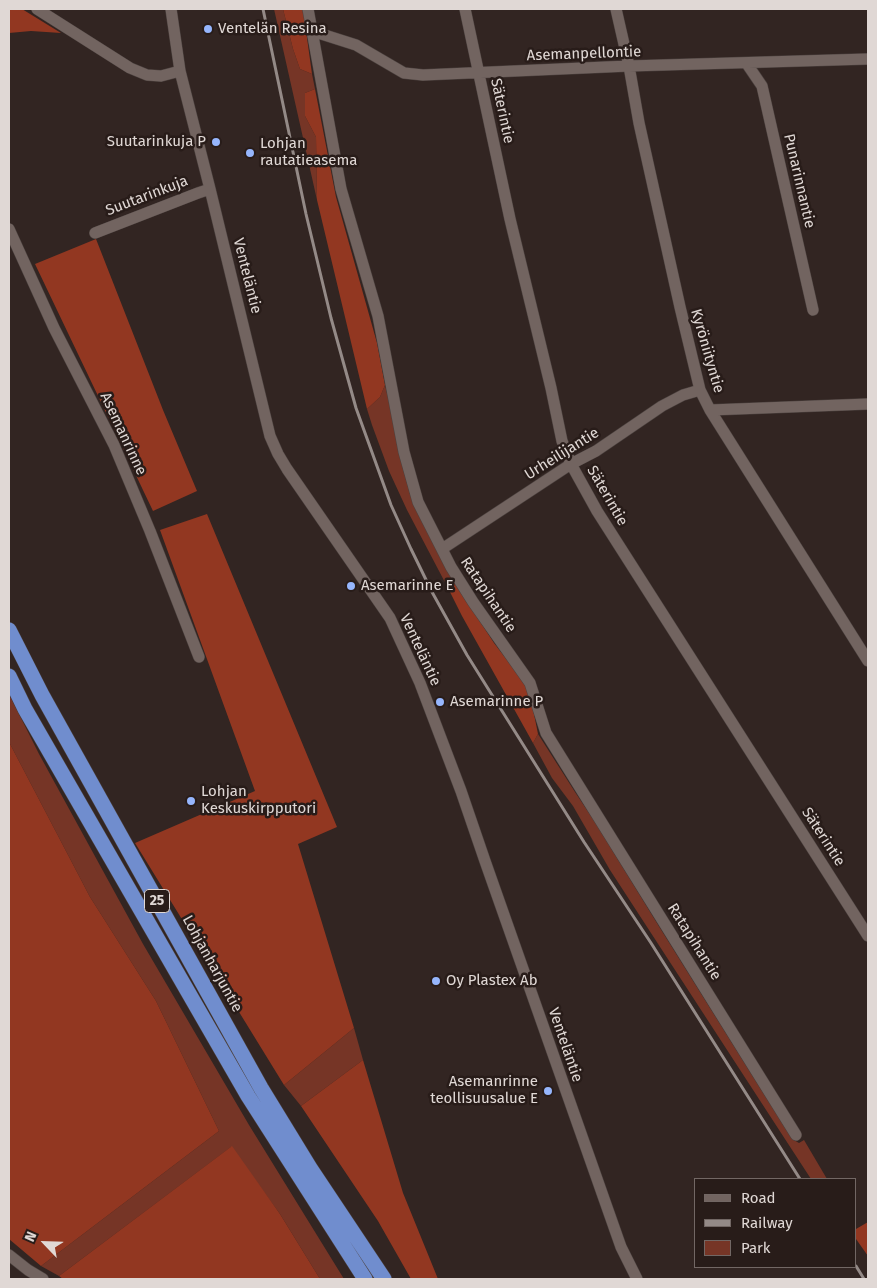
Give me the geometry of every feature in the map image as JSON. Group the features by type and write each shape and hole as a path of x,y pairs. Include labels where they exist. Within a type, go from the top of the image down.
{"highway":[{"name":"Lohjanharjuntie","path":"9,630 42,695 261,1088 310,1168 384,1279"},
{"name":"25","path":"9,676 25,709 248,1096 366,1279"}],"street":[{"path":"37,9 130,68 147,76 161,76 180,71"},
{"name":"Venteläntie","path":"171,9 180,71 270,436 278,454 390,618 420,683 461,791 621,1248 637,1279"},
{"name":"Ratapihantie","path":"308,9 341,189 378,316 404,452 418,502 451,567 473,602 530,683 546,733 796,1135"},
{"name":"Säterintie","path":"465,9 510,219 562,441 571,464 596,511 868,936"},
{"name":"Kyröniityntie","path":"616,9 645,152 700,390 710,410 868,661"},
{"name":"Asemanpellontie","path":"312,30 356,45 404,73 423,75 629,66 868,60"},
{"name":"Punarinnantie","path":"746,64 762,86 813,310"},
{"name":"Suutarinkuja","path":"94,233 198,192 210,190"},
{"name":"Asemanrinne","path":"9,229 54,328 114,445 199,657"},
{"name":"Urheilijantie","path":"442,549 571,464 596,451 662,406 683,395 700,390"},
{"path":"710,410 868,404"},
{"path":"9,1255 43,1279"}],"green space":[{"path":"274,9 283,9 300,69 312,74 315,89 305,93 305,116 316,137 317,200"},
{"path":"385,385 399,454 410,494 416,510 455,583 449,590 389,471 367,409 380,397"},
{"path":"9,694 39,754 143,944 249,1125 344,1279 320,1279 280,1214 231,1147 59,1276 41,1266 219,1131 156,1001 90,897 9,742"},
{"path":"538,734 792,1139 799,1143 804,1140 826,1178 810,1178 610,870 573,806 552,778 533,743"},
{"path":"354,1028 363,1060 301,1106 284,1085"}],"shaded area":[{"path":"9,9 22,9 61,33 31,31 9,33"},
{"path":"283,9 303,9 312,74 300,69"},
{"path":"315,89 336,197 377,343 385,385 380,397 367,409 317,200 316,137 305,116 305,93"},
{"path":"96,239 197,491 153,511 35,264"},
{"path":"207,514 337,827 298,844 354,1028 284,1085 135,843 255,791 160,530"},
{"path":"455,583 494,643 521,678 530,694 538,734 533,743 449,590"},
{"path":"9,742 90,897 156,1001 219,1131 41,1266 9,1239"},
{"path":"363,1060 403,1193 438,1279 411,1279 378,1221 301,1106"},
{"path":"232,1146 280,1214 320,1279 63,1279 59,1276"},
{"path":"868,1222 868,1256 857,1240 857,1228"}],"railway":[{"path":"263,9 306,214 331,318 356,408 391,505 411,549 432,592 467,655 584,842 651,943 799,1178"},
{"path":"857,1268 864,1279"}],"place":[{"name":"Ventelän Resina","path":"208,29"},
{"name":"Suutarinkuja P","path":"216,142"},
{"name":"Lohjan rautatieasema","path":"250,153"},
{"name":"Asemarinne E","path":"351,586"},
{"name":"Asemarinne P","path":"440,702"},
{"name":"Lohjan Keskuskirpputori","path":"191,801"},
{"name":"Oy Plastex Ab","path":"436,981"},
{"name":"Asemanrinne teollisuusalue E","path":"548,1091"}]}
